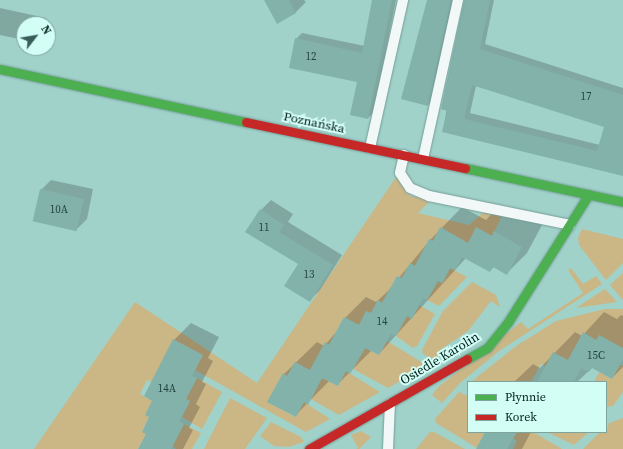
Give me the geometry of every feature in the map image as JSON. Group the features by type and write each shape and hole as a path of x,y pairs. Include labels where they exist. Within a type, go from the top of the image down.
{"street":[{"name":"Poznańska","path":"0,69 623,202"},
{"name":"Osiedle Karolin","path":"309,449 487,348 508,322 589,194"}],"lane":[{"path":"370,148 404,0"},
{"path":"423,159 458,0"},
{"path":"404,155 400,173 410,188 428,196 570,225"},
{"path":"388,449 390,404"}],"shaded area":[{"path":"396,177 410,196 431,200 418,213 469,225 484,212 502,216 492,236 477,228 468,243 440,227 433,241 429,239 415,266 410,263 402,278 397,276 382,303 378,300 371,313 366,311 359,325 344,317 329,345 325,343 310,370 287,376 283,374 268,402 295,417 304,402 330,419 306,432 195,370 155,384 147,380 140,394 152,401 149,417 142,431 146,434 138,449 34,449 135,302 257,383"},
{"path":"582,229 623,239 623,263 606,280 579,245 578,238"},
{"path":"450,268 467,277 439,306 427,300 438,281 443,283"},
{"path":"571,268 583,284 596,276 602,284 499,351 460,383 442,403 432,395 438,387 521,322 528,329 583,293 568,270"},
{"path":"623,273 623,300 610,285"},
{"path":"472,282 496,295 500,307 491,301 468,331 437,352 437,361 423,354 422,350 443,311"},
{"path":"605,289 617,302 576,308"},
{"path":"419,305 435,314 417,346 413,348 396,336 407,316 412,319"},
{"path":"605,309 623,309 623,348 596,340 583,333 568,360 546,366 541,364 532,381 472,381 516,346 556,321"},
{"path":"387,341 423,363 422,369 388,388 353,369 365,348 379,355"},
{"path":"620,365 623,366 623,392 613,406 607,407 607,381 594,381 599,372 612,379"},
{"path":"346,371 380,392 339,415 311,399 322,378 338,386"},
{"path":"197,378 222,392 202,429 182,417 190,401 186,399"},
{"path":"459,392 467,396 467,433 484,433 477,448 436,423 435,419"},
{"path":"230,398 267,418 245,449 204,449"},
{"path":"623,418 623,449 583,449 599,433 607,433 609,423"},
{"path":"271,422 301,437 304,442 288,447 274,446 260,436"},
{"path":"184,424 201,433 192,449 176,449 173,446"},
{"path":"361,431 371,437 359,449 356,449 358,448 351,435"},
{"path":"430,432 434,432 465,449 416,449"},
{"path":"516,433 535,433 562,449 513,449 517,441 513,438"},
{"path":"549,433 588,433 574,445"}],"building":[{"path":"264,0 289,0 296,13 277,24"},
{"path":"372,0 392,0 368,119 350,115 357,82 289,68 295,38 362,53"},
{"path":"427,0 451,0 428,106 401,99"},
{"path":"464,0 490,0 480,49 623,95 623,176 442,132 447,111 441,109","holes":["472,85 604,127 597,151 464,119"]},
{"path":"40,189 84,199 76,231 33,221"},
{"path":"260,209 284,225 279,232 333,265 310,302 284,286 298,264 245,232"},
{"path":"440,227 468,243 476,227 492,236 494,231 522,247 507,275 493,267 490,272 462,257 455,270 450,268 442,283 438,281 427,300 423,298 412,319 407,316 396,336 391,334 379,355 365,348 350,374 346,371 338,386 322,378 308,405 304,402 296,417 267,402 283,373 287,376 295,362 310,370 325,342 329,345 344,317 359,325 366,311 371,313 378,300 382,303 397,276 402,278 410,263 415,266 429,239 433,241"},
{"path":"583,332 596,340 599,335 623,348 623,359 612,379 592,368 589,372 581,368 574,381 538,381 553,352 568,360"},
{"path":"173,339 203,355 192,376 197,378 186,399 190,401 179,422 184,424 171,449 138,449 146,434 142,432 149,417 145,415 152,401 144,396"},
{"path":"484,433 516,433 507,449 476,449"}],"traffic: fast":[{"path":"0,69 246,122"},
{"path":"465,168 623,202"},
{"path":"467,359 487,348 508,322 589,194"}],"traffic: jam":[{"path":"246,122 465,168"},
{"path":"309,449 467,359"}]}
